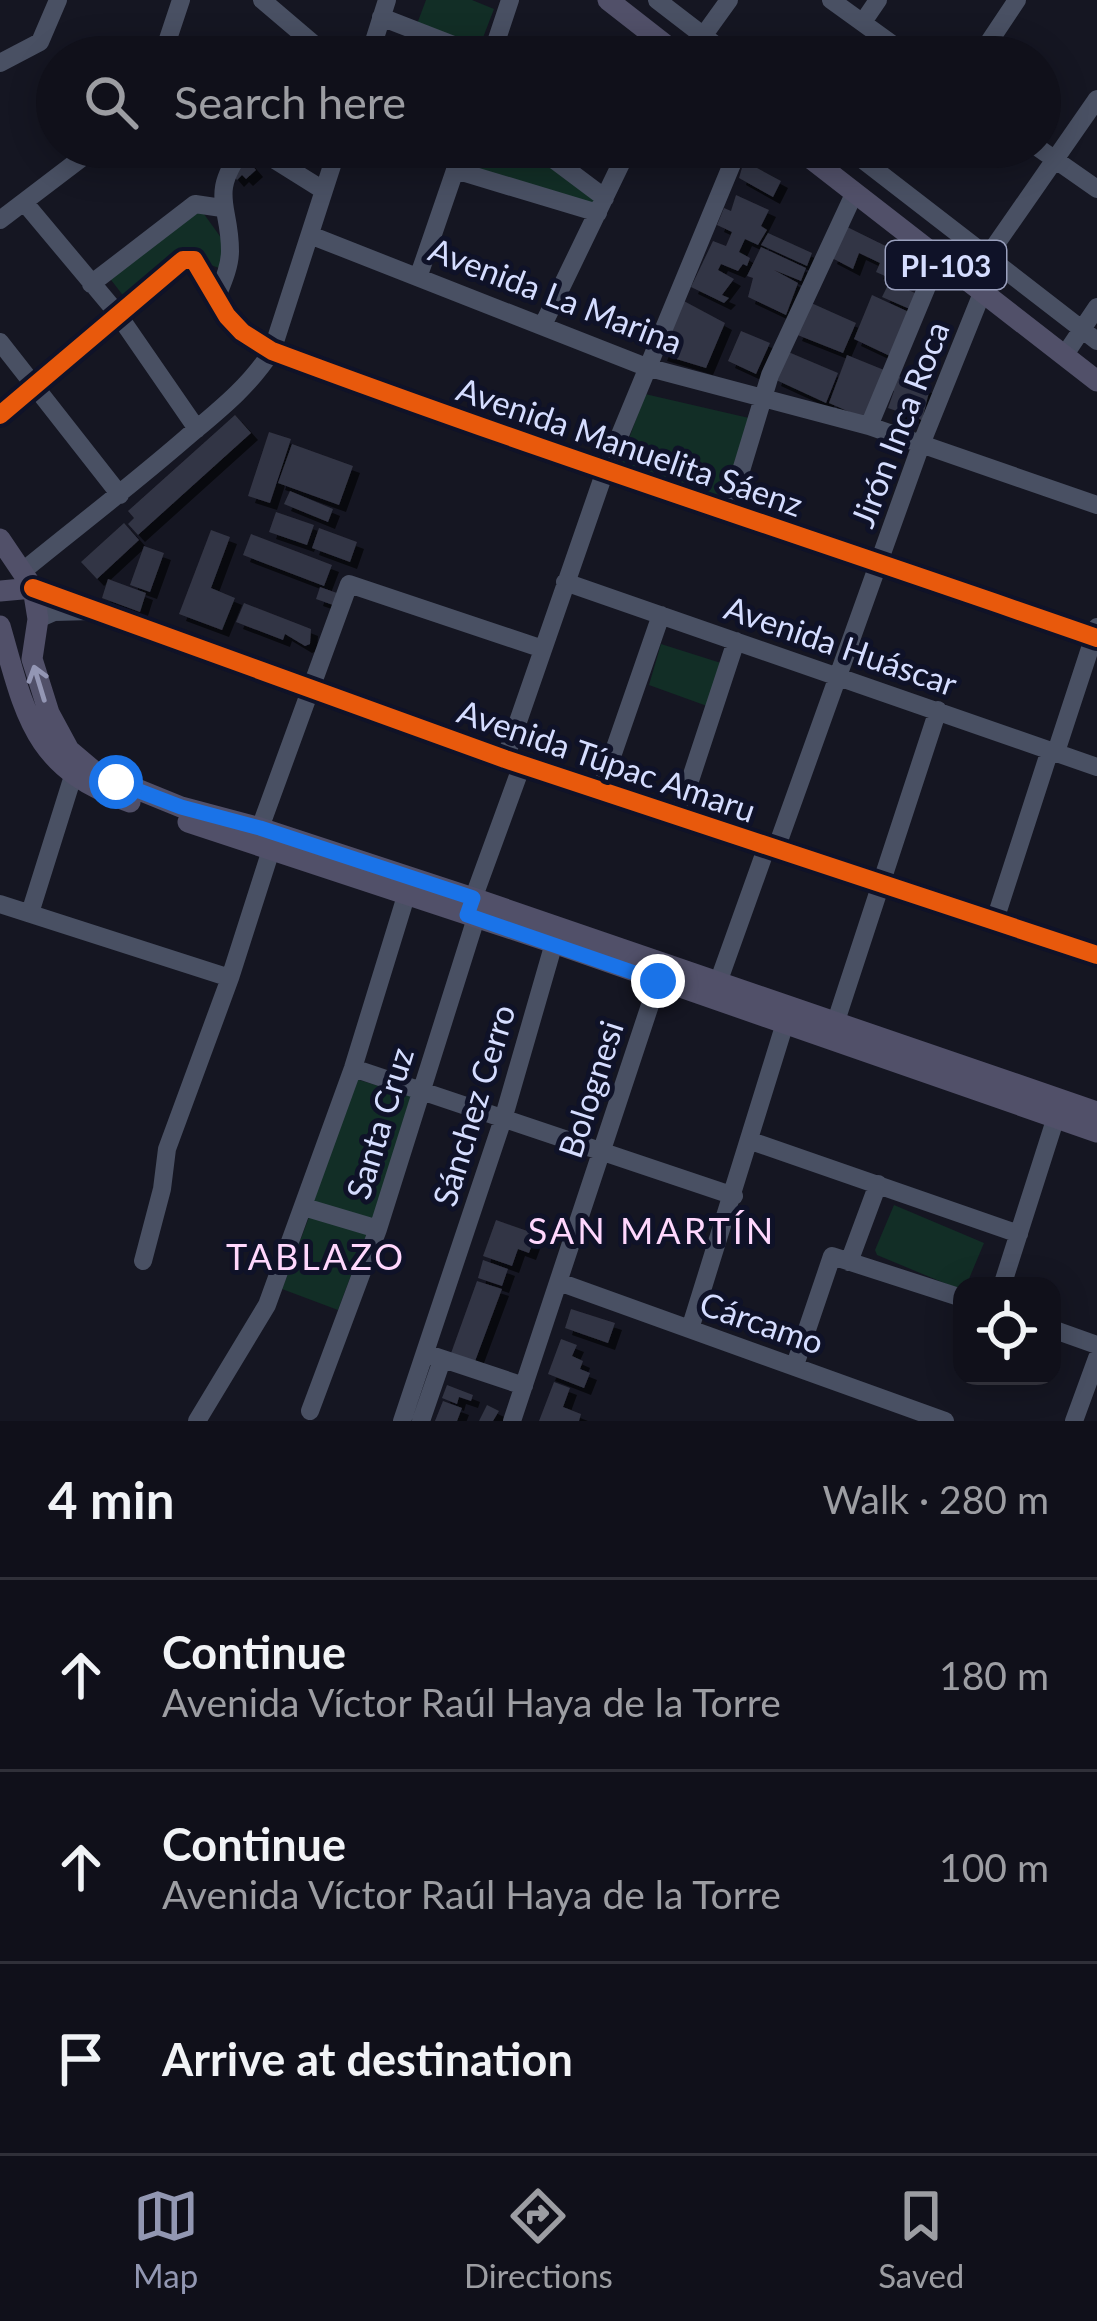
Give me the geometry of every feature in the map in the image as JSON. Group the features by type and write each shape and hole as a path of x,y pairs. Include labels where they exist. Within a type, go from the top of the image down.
{"main road":[{"path":"608,0 654,36"},
{"name":"PI-103","path":"822,168 1097,381"},
{"path":"0,539 29,579 38,620 32,658 59,735 81,761 116,782 181,807 260,828 658,981 1097,1132"},
{"path":"0,591 29,579"},
{"path":"38,620 20,632 0,628 28,717 48,751 73,776 117,798 406,896 472,910 718,980 1097,1112"}],"street":[{"path":"43,36 58,0"},
{"path":"169,36 181,0"},
{"path":"262,0 304,36"},
{"path":"496,36 510,0"},
{"path":"657,0 704,36 729,0"},
{"path":"831,0 882,36"},
{"path":"863,22 878,0"},
{"path":"993,36 1017,0"},
{"path":"384,9 442,36"},
{"path":"0,63 36,44"},
{"name":"Jirón Inca Roca","path":"1061,151 1097,99"},
{"path":"1061,164 1097,190"},
{"path":"0,220 69,168"},
{"path":"216,299 230,246 222,208 231,168"},
{"path":"288,168 323,190"},
{"path":"29,579 250,382 272,351 331,168"},
{"path":"561,168 602,205"},
{"path":"543,326 619,168"},
{"name":"Santa Cruz","path":"310,1412 378,1229 421,1088 514,762 540,648 646,367 730,168"},
{"path":"873,168 1090,335"},
{"name":"Jirón Inca Roca","path":"718,980 838,676 987,257 1049,168"},
{"path":"419,275 455,170 602,205"},
{"path":"728,510 782,346 854,194"},
{"path":"24,202 117,313 197,428"},
{"path":"92,284 195,204 222,208"},
{"name":"Avenida La Marina","path":"310,235 646,367 922,442 1097,505"},
{"name":"Avenida Manuelita Sáenz","path":"117,313 183,260 194,260 242,332 272,351 605,471 1096,634"},
{"path":"869,426 938,260"},
{"path":"1064,356 1090,335 1097,307"},
{"path":"0,415 117,313"},
{"path":"0,342 120,495"},
{"name":"Avenida Túpac Amaru","path":"29,579 103,611 514,762 1097,955"},
{"name":"Avenida Huáscar","path":"565,582 1097,767"},
{"path":"260,828 349,584 540,648"},
{"name":"Avenida Túpac Amaru","path":"38,620 54,612 103,611"},
{"path":"600,791 661,615"},
{"path":"994,923 1096,634"},
{"path":"678,817 736,641"},
{"path":"836,1021 938,710"},
{"path":"30,913 73,776"},
{"path":"143,1261 162,1190 166,1149 230,978 271,850"},
{"path":"196,1421 267,1306 353,1068 406,896"},
{"path":"0,904 230,978"},
{"name":"Sánchez Cerro","path":"402,1421 433,1357 554,943"},
{"name":"Bolognesi","path":"512,1421 658,981"},
{"path":"691,1329 785,1023"},
{"path":"353,1068 734,1196"},
{"path":"1005,1277 1056,1118"},
{"path":"751,1141 1019,1234"},
{"path":"849,1262 878,1184"},
{"path":"304,1207 378,1229"},
{"path":"795,1365 832,1256 953,1295"},
{"name":"Cárcamo","path":"559,1282 795,1365 907,1414 945,1421"},
{"path":"1061,1332 1097,1346"},
{"path":"421,1421 433,1357 524,1386"},
{"path":"1075,1421 1097,1358"}],"green space":[{"path":"426,0 472,0 494,9 484,36 448,36 417,24"},
{"path":"463,168 559,168 598,197 593,208"},
{"path":"189,211 204,214 227,246 219,268 190,249 125,298 108,276"},
{"path":"645,394 749,418 723,498 623,467 621,461"},
{"path":"661,644 721,663 707,706 649,685"},
{"path":"356,1079 412,1096 375,1219 312,1199"},
{"path":"894,1205 984,1243 970,1277 953,1277 953,1287 877,1255"},
{"path":"309,1217 367,1233 338,1310 282,1289"}],"building":[{"path":"235,168 256,170 246,179 242,175 237,180 231,173"},
{"path":"742,168 757,168 781,181 773,197 739,178"},
{"path":"736,195 769,210 761,226 767,230 758,245 745,239 739,252 750,258 747,266 743,264 738,271 721,264 718,270 734,279 722,295 729,298 724,303 691,287 713,241 726,246 732,232 717,225 724,208 731,211"},
{"path":"843,225 904,255 892,279 876,272 880,263 859,253 853,269 830,257"},
{"path":"768,233 812,253 807,266 761,245"},
{"path":"761,247 806,268 801,281 774,270 798,283 786,315 748,297 753,278 747,276"},
{"path":"890,281 919,295 912,310 882,297"},
{"path":"872,295 911,313 892,357 854,339"},
{"path":"682,300 725,323 706,368 660,354"},
{"path":"809,302 856,323 843,353 795,334"},
{"path":"741,331 770,343 756,374 728,361"},
{"path":"786,351 838,373 826,403 774,379"},
{"path":"847,355 889,372 870,421 829,403"},
{"path":"893,374 930,388 922,420 888,408"},
{"path":"235,415 251,433 138,535 128,524 134,518 128,511"},
{"path":"269,432 291,439 270,503 248,496"},
{"path":"292,444 353,466 339,505 278,483"},
{"path":"290,491 333,509 328,522 284,504"},
{"path":"276,512 314,525 307,545 269,532"},
{"path":"124,523 139,540 97,579 81,562"},
{"path":"319,528 357,542 350,562 312,548"},
{"path":"211,530 230,537 211,588 235,598 222,630 179,614"},
{"path":"251,534 332,565 324,586 243,555"},
{"path":"144,546 164,553 150,592 130,585"},
{"path":"108,579 146,593 140,612 102,598"},
{"path":"320,587 337,593 333,605 316,599"},
{"path":"244,603 311,629 310,644 305,646 285,634 283,640 236,622"},
{"path":"496,1220 536,1234 529,1253 518,1249 512,1266 483,1256"},
{"path":"483,1260 508,1269 502,1286 478,1278"},
{"path":"477,1281 502,1289 474,1364 450,1356"},
{"path":"571,1309 615,1323 608,1343 565,1328"},
{"path":"561,1339 577,1345 572,1356 583,1361 580,1369 590,1373 584,1388 548,1374"},
{"path":"554,1382 570,1388 563,1407 581,1414 579,1421 539,1421"},
{"path":"447,1385 473,1395 471,1401 459,1397 457,1404 442,1398"},
{"path":"443,1401 462,1408 457,1421 435,1421"},
{"path":"487,1405 499,1411 493,1421 479,1421"}],"cycle path":[{"path":"0,415 183,260 194,260 227,316 272,351 1097,638"},
{"path":"33,588 505,759 1097,955"}],"district":[{"name":"SAN MARTÍN","path":"652,1230"},
{"name":"TABLAZO","path":"316,1256"}],"route":[{"path":"116,782 181,807 473,898 467,915 658,981"}]}
